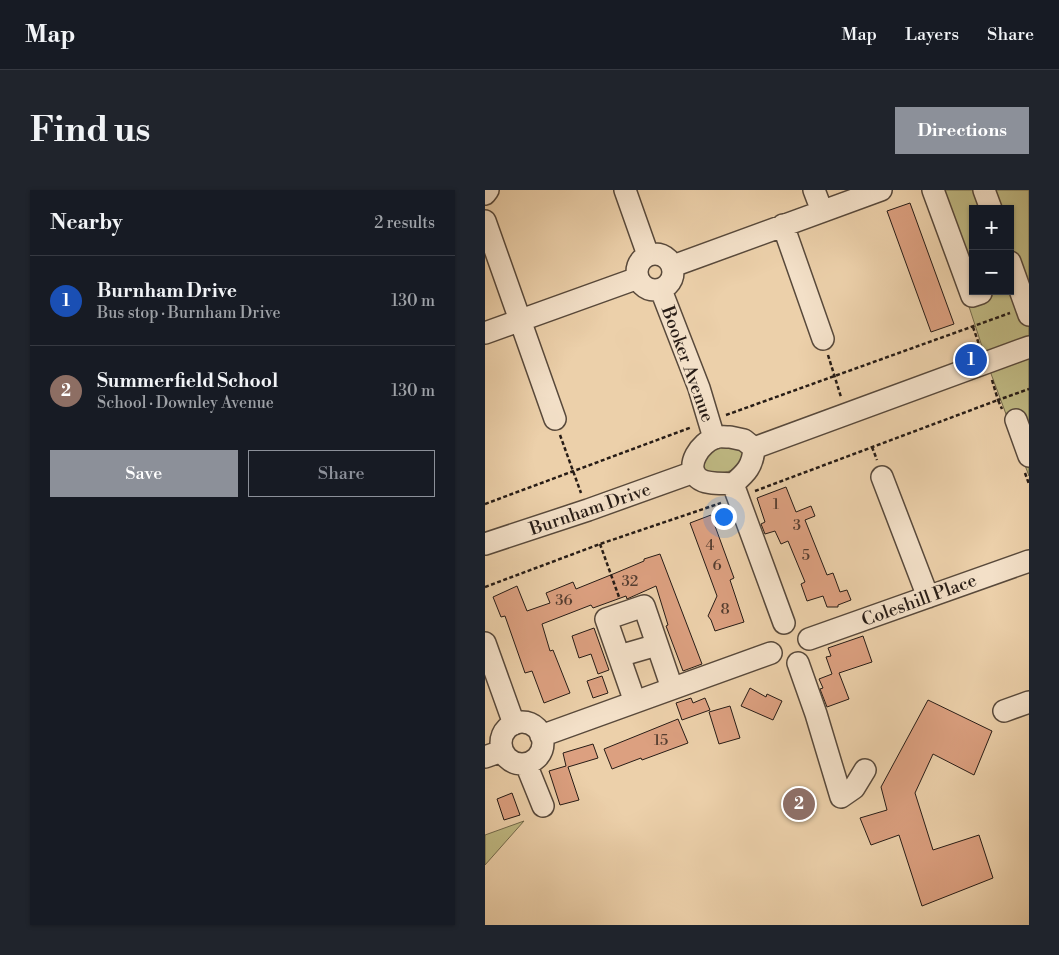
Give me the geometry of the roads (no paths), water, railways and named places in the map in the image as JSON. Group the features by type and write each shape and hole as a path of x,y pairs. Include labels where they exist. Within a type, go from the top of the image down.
{"street":[{"path":"485,194 488,190"},
{"path":"625,190 648,255"},
{"path":"814,190 822,211"},
{"path":"673,266 881,190"},
{"path":"933,190 969,288"},
{"path":"984,190 990,205"},
{"path":"485,221 555,420"},
{"path":"783,225 823,339"},
{"path":"648,255 665,256 673,266 673,277 667,287 661,290 650,290 640,283 637,278 637,267 648,255"},
{"path":"1014,273 1028,311"},
{"path":"485,333 637,278"},
{"name":"Booker Avenue","path":"661,290 712,429"},
{"path":"754,448 1029,347"},
{"path":"1010,418 1026,462"},
{"path":"735,491 704,482 698,478 694,472 693,464 697,451 712,429 730,437 744,440 754,448"},
{"path":"735,491 753,459 754,448"},
{"name":"Burnham Drive","path":"485,544 694,472"},
{"path":"882,477 928,597"},
{"path":"735,491 784,624"},
{"name":"Coleshill Place","path":"809,639 1029,561"},
{"path":"635,702 606,619 643,606 672,688"},
{"path":"784,624 795,624 801,627 809,639 810,646 807,653 798,662 791,664 783,664 777,661 768,646 772,632 776,627 784,624"},
{"path":"485,643 514,724"},
{"path":"619,656 657,645"},
{"path":"541,736 771,653"},
{"path":"798,662 841,797 854,788 865,770"},
{"path":"1004,711 1029,702"},
{"path":"520,723 533,726 541,736 541,750 538,756 526,764 515,763 505,756 494,754 508,727 514,724 520,723"},
{"path":"526,764 543,806"}],"place":[{"name":"Burnham Drive","path":"971,360"},
{"name":"Summerfield School","path":"799,804"}]}
